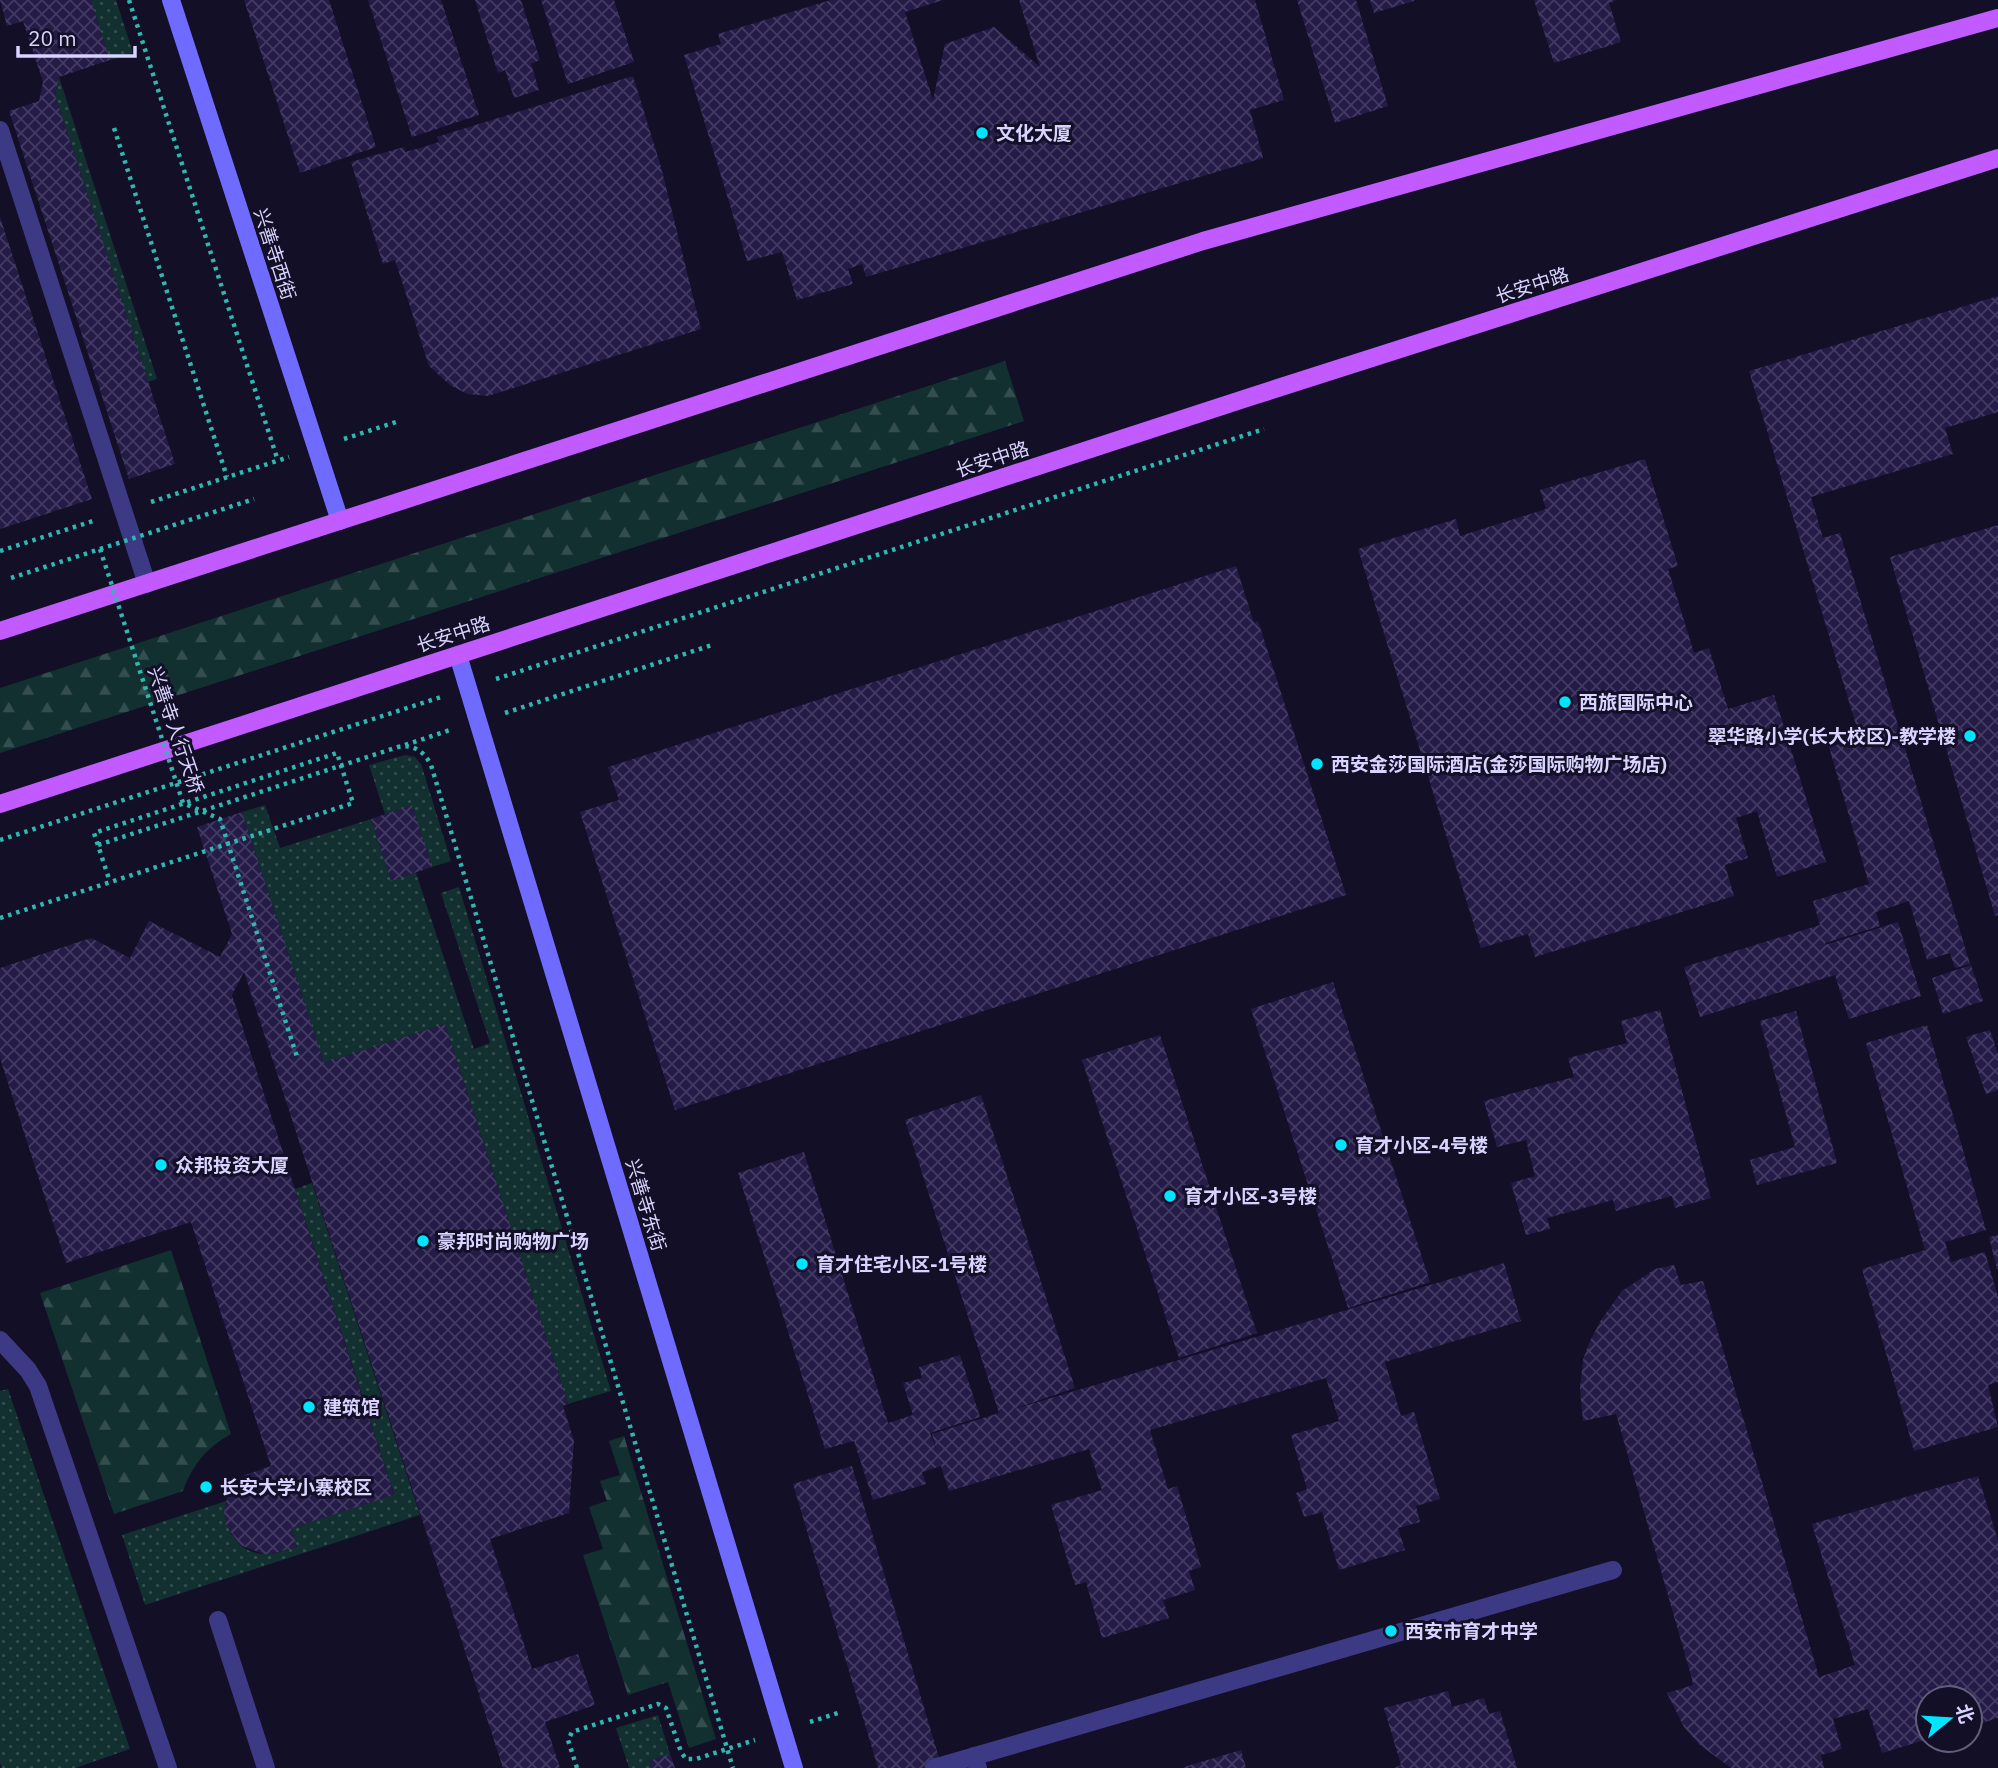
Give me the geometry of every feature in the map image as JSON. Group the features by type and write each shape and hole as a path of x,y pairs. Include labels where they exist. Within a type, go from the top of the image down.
{"main road":[{"path":"0,631 1203,241 1998,18"},
{"name":"长安中路","path":"0,804 1253,396 1998,158"}],"street":[{"name":"兴善寺西街","path":"170,0 340,521"},
{"path":"0,130 147,583"},
{"name":"兴善寺东街","path":"458,655 794,1768"},
{"path":"0,1340 28,1370 38,1386 167,1768"},
{"path":"934,1768 976,1762 1613,1570"},
{"path":"218,1620 266,1768"}],"path":[{"path":"129,0 278,460"},
{"path":"114,128 227,477"},
{"path":"0,551 396,422"},
{"path":"0,840 1264,429"},
{"path":"11,578 254,499"},
{"name":"兴善寺人行天桥","path":"100,549 183,803 220,820 298,1060"},
{"path":"98,845 712,645"},
{"path":"398,747 417,749 426,755 431,765 733,1768"},
{"path":"0,918 353,803 337,753 94,832 110,882"},
{"path":"577,1768 568,1740 572,1732 657,1704 668,1712 681,1752 686,1759 695,1759 841,1712"}],"green space":[{"path":"91,0 116,0 133,53 110,60"},
{"path":"59,77 157,379 148,382 55,95"},
{"path":"1005,361 1024,421 0,753 0,688"},
{"path":"405,755 415,757 421,764 451,861 432,867 412,806 385,814 369,765"},
{"path":"265,805 280,848 371,819 391,880 416,873 474,1049 490,1043 441,893 459,887 611,1391 568,1404 445,1024 324,1063 242,812"},
{"path":"312,1183 420,1515 145,1605 122,1535 226,1501 227,1521 234,1538 249,1550 269,1554 297,1547 291,1528 394,1494 295,1189"},
{"path":"171,1250 231,1434 201,1458 183,1491 114,1514 40,1293"},
{"path":"8,1389 130,1749 75,1768 2,1768 0,1763 0,1391"},
{"path":"624,1436 716,1739 689,1748 668,1682 628,1695 583,1555 603,1549 589,1507 607,1501 600,1481 620,1475 609,1441"},
{"path":"658,1715 670,1754 649,1761 651,1768 629,1768 616,1728"}],"building":[{"path":"0,0 91,0 110,60 59,77 55,95 175,464 129,479 9,111 39,101 43,82 23,21 7,26"},
{"path":"244,0 329,0 376,147 300,173"},
{"path":"368,0 441,0 479,115 412,137"},
{"path":"475,0 521,0 540,60 531,64 539,90 514,98 505,70 498,73"},
{"path":"541,0 614,0 634,62 568,84"},
{"name":"文化大厦","path":"831,0 943,0 905,12 933,100 945,44 994,27 1040,67 1019,0 1255,0 1284,100 1250,110 1263,158 866,277 862,264 848,269 853,284 797,300 782,252 747,261 684,55 721,44 718,34"},
{"path":"1297,0 1356,0 1388,106 1335,123"},
{"path":"1370,0 1414,0 1414,1 1374,13"},
{"path":"1534,0 1617,0 1609,3 1621,42 1554,63"},
{"path":"633,76 661,167 701,329 488,396 467,394 450,385 429,366 395,260 383,264 351,162 404,147 405,152 427,146 439,142 437,137"},
{"path":"0,217 92,499 0,529"},
{"path":"1998,296 1998,412 1945,428 1953,454 1811,497 1823,538 1840,533 1970,964 1955,968 1950,953 1927,960 1909,901 1876,912 1880,926 1825,945 1898,922 1921,996 1849,1019 1835,975 1700,1017 1684,967 1820,925 1813,901 1869,884 1829,747 1860,738 1749,371"},
{"name":"西旅国际中心","path":"1645,459 1678,566 1668,569 1694,653 1709,648 1728,709 1774,695 1826,862 1777,877 1757,811 1736,818 1748,858 1725,865 1734,896 1535,957 1528,934 1481,948 1358,549 1456,519 1460,536 1546,509 1540,490"},
{"name":"翠华路小学(长大校区)-教学楼","path":"1998,525 1998,915 1995,916 1890,557"},
{"path":"1236,566 1254,623 1258,621 1346,895 675,1110 580,812 619,800 608,767"},
{"path":"412,805 432,867 391,881 371,819"},
{"path":"242,812 324,1063 445,1024 568,1404 563,1406 574,1441 569,1513 490,1539 532,1669 578,1654 595,1705 545,1722 560,1768 503,1768 244,972 232,995 394,1495 291,1528 297,1547 263,1554 240,1545 226,1525 224,1513 228,1493 245,1475 271,1466 191,1222 66,1263 0,1058 0,968 91,938 130,958 149,921 220,957 232,934 197,827"},
{"path":"1971,965 1983,1001 1943,1014 1932,978"},
{"name":"育才小区-4号楼","path":"1333,982 1430,1282 1348,1308 1251,1009"},
{"path":"1660,1010 1711,1198 1675,1208 1672,1196 1616,1211 1613,1200 1547,1218 1550,1229 1526,1235 1511,1183 1535,1176 1526,1140 1497,1147 1484,1101 1574,1077 1568,1058 1627,1043 1621,1021"},
{"path":"1796,1011 1837,1163 1757,1185 1750,1160 1795,1147 1760,1021"},
{"path":"1927,1025 1986,1230 1945,1242 1951,1262 1985,1252 1998,1297 1998,1382 1988,1385 1998,1427 1914,1451 1862,1269 1925,1250 1866,1043"},
{"path":"1990,1030 1998,1054 1998,1090 1986,1094 1966,1037"},
{"name":"育才小区-3号楼","path":"1160,1035 1257,1333 1179,1358 1082,1060"},
{"path":"981,1095 1075,1388 1008,1411 1504,1263 1521,1321 1385,1362 1401,1416 1414,1412 1440,1499 1416,1506 1420,1522 1398,1528 1405,1550 1339,1570 1322,1512 1304,1517 1296,1493 1307,1489 1291,1435 1339,1421 1326,1378 1150,1430 1168,1489 1177,1486 1201,1567 1189,1571 1195,1590 1163,1600 1169,1618 1102,1638 1086,1582 1075,1585 1051,1505 1102,1490 1089,1449 949,1491 941,1466 922,1472 926,1484 873,1500 854,1441 825,1449 738,1173 804,1152 888,1423 913,1415 903,1383 922,1378 919,1367 960,1355 980,1417 930,1433 937,1452 932,1434 999,1413 905,1120"},
{"path":"1998,1235 1998,1269 1997,1269 1989,1237"},
{"path":"1674,1265 1681,1285 1703,1281 1819,1677 1855,1665 1812,1524 1978,1476 1998,1540 1998,1718 1984,1722 1984,1684 1914,1684 1914,1743 1882,1753 1868,1709 1833,1719 1842,1749 1821,1755 1824,1768 1731,1768 1700,1745 1684,1727 1667,1693 1693,1685 1692,1679 1616,1414 1583,1421 1580,1389 1583,1360 1601,1320 1622,1291 1655,1269"},
{"path":"852,1466 942,1768 878,1768 793,1484"},
{"path":"1448,1691 1452,1707 1484,1698 1489,1714 1500,1711 1517,1768 1394,1768 1401,1765 1384,1708"},
{"path":"1241,1750 1246,1768 1184,1768 1184,1767"},
{"path":"670,1754 675,1768 651,1768 649,1761"}],"place":[{"name":"文化大厦","path":"982,133"},
{"name":"西旅国际中心","path":"1565,702"},
{"name":"翠华路小学(长大校区)-教学楼","path":"1970,736"},
{"name":"西安金莎国际酒店(金莎国际购物广场店)","path":"1317,764"},
{"name":"育才小区-4号楼","path":"1341,1145"},
{"name":"众邦投资大厦","path":"161,1165"},
{"name":"育才小区-3号楼","path":"1170,1196"},
{"name":"豪邦时尚购物广场","path":"423,1241"},
{"name":"育才住宅小区-1号楼","path":"802,1264"},
{"name":"建筑馆","path":"309,1407"},
{"name":"长安大学小寨校区","path":"206,1487"},
{"name":"西安市育才中学","path":"1391,1631"}]}
